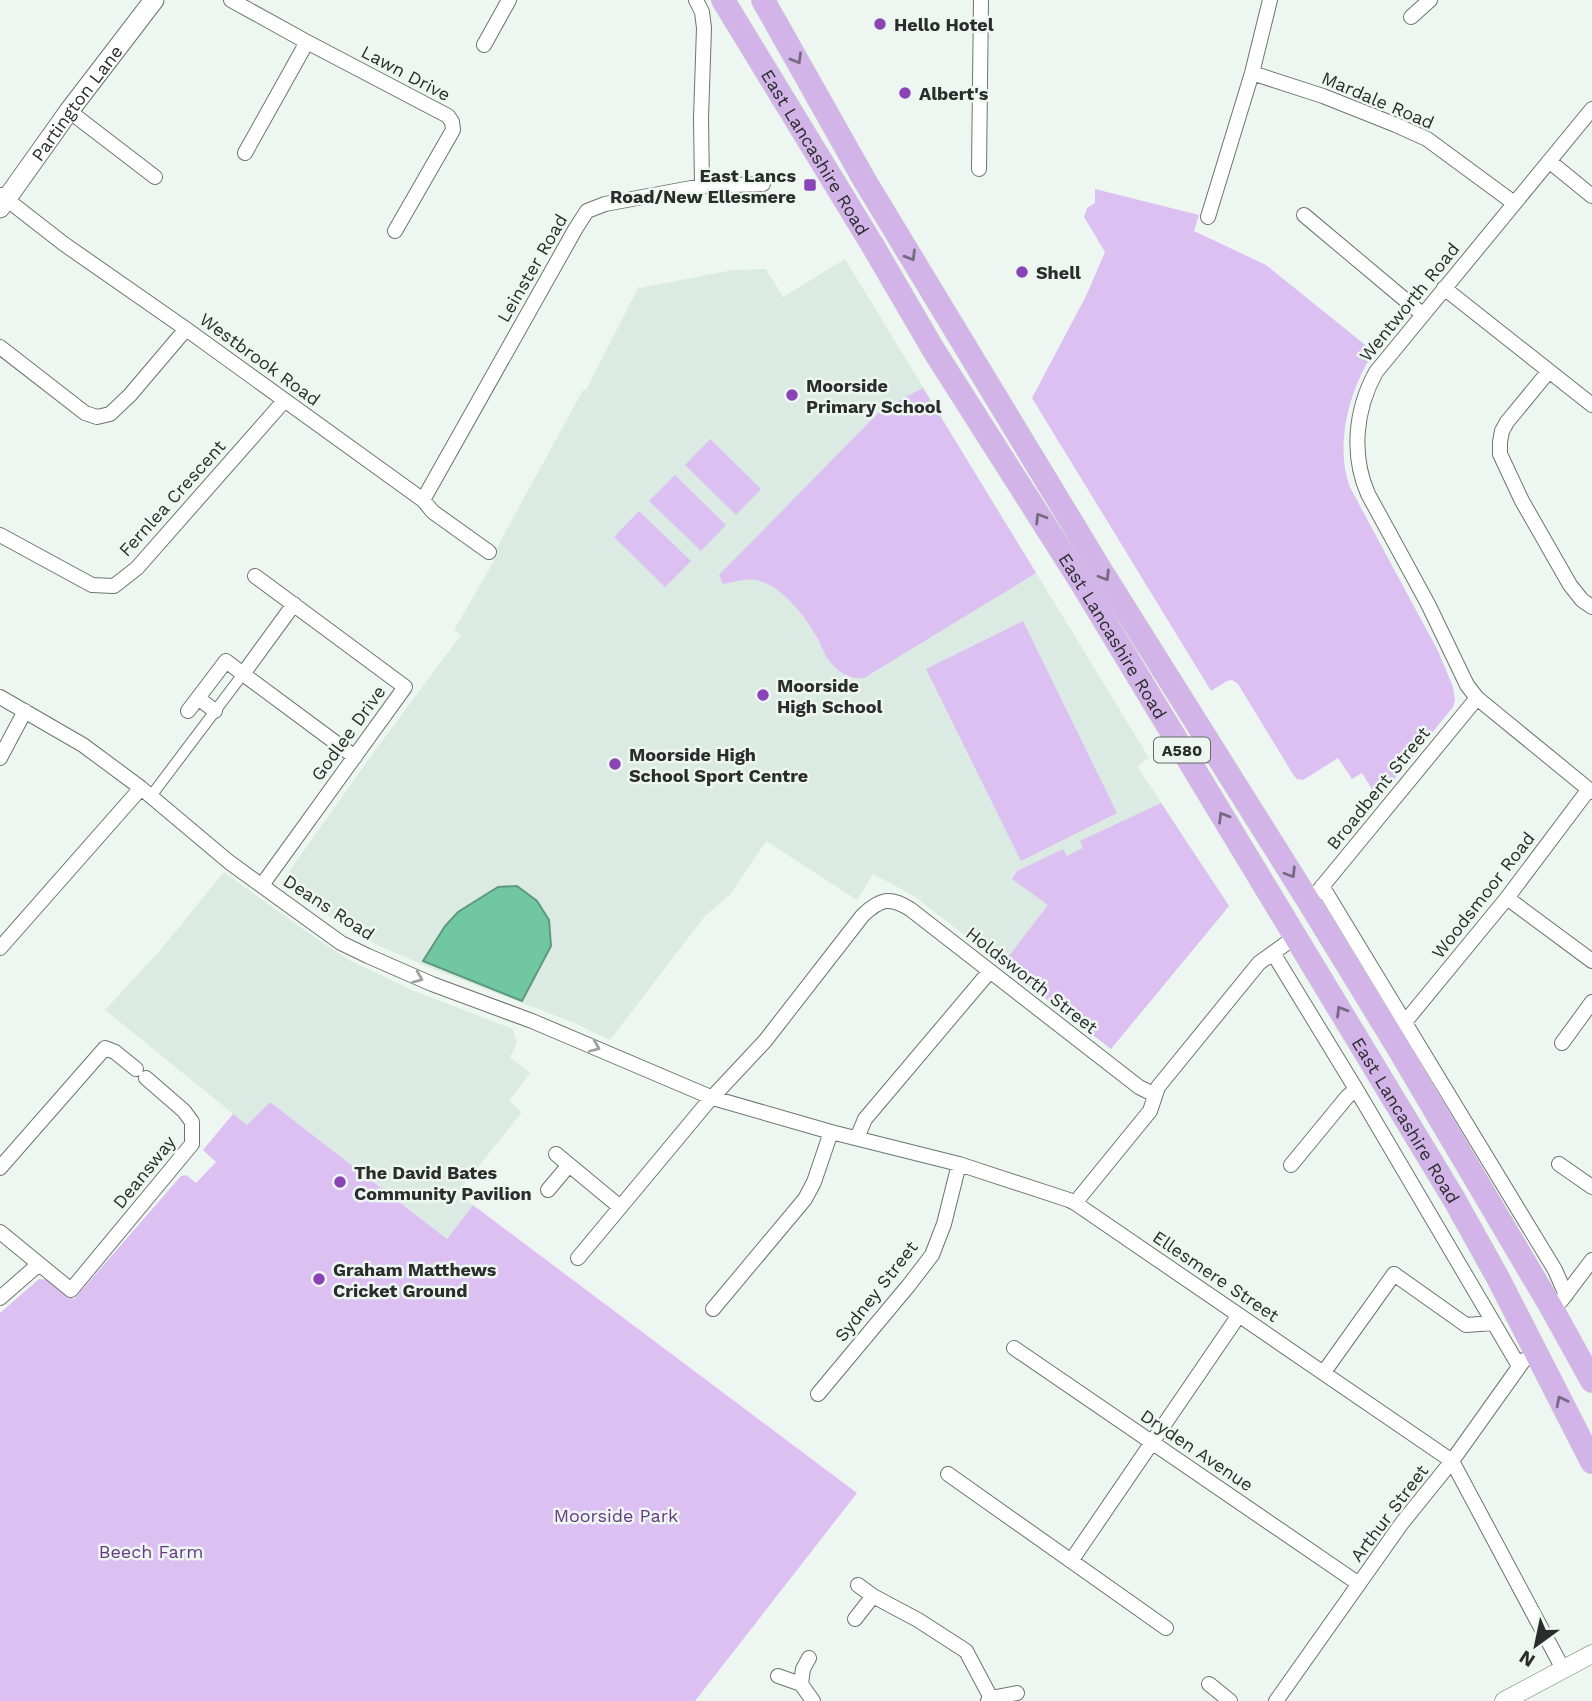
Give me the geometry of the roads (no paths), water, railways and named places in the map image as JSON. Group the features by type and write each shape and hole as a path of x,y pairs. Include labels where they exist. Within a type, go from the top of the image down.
{"highway":[{"name":"East Lancashire Road","path":"723,0 933,349 1081,582 1454,1199 1527,1357 1592,1462"},
{"name":"East Lancashire Road","path":"763,0 865,181 1065,510 1315,894 1403,1057 1558,1301 1591,1383"}],"main road":[{"name":"Partington Lane","path":"2,200 153,0"}],"street":[{"name":"Lawn Drive","path":"231,0 448,116 453,130 395,231"},
{"path":"484,45 509,0"},
{"path":"696,0 702,12 704,28 702,186"},
{"path":"979,169 981,0"},
{"path":"1208,217 1252,73 1270,0"},
{"path":"1411,17 1430,0"},
{"path":"246,153 307,42"},
{"name":"Mardale Road","path":"1252,73 1323,96 1427,139 1514,203"},
{"name":"Wentworth Road","path":"1477,698 1362,480 1358,461 1358,427 1362,403 1376,372 1592,109"},
{"path":"69,111 155,177"},
{"path":"1549,161 1592,196"},
{"name":"Leinster Road","path":"423,500 587,211 702,186 763,184"},
{"name":"Westbrook Road","path":"2,200 423,500 433,512 489,552"},
{"path":"1304,215 1422,314"},
{"path":"1444,288 1592,405"},
{"path":"0,348 85,413 97,417 110,414 130,395 186,329"},
{"path":"1549,371 1507,422 1502,431 1500,454 1522,501 1570,585 1582,600 1592,607"},
{"name":"Fernlea Crescent","path":"0,535 92,585 114,586 136,568 284,401"},
{"name":"Godlee Drive","path":"255,576 405,687 262,886"},
{"path":"0,947 146,792 215,711 295,604"},
{"path":"188,711 226,661 355,757"},
{"name":"Deans Road","path":"0,697 83,746 146,792 229,862 355,950 397,970 532,1021 713,1098"},
{"path":"198,698 215,711"},
{"path":"1477,698 1590,790"},
{"name":"Broadbent Street","path":"1315,894 1477,698"},
{"path":"0,758 25,711"},
{"name":"Woodsmoor Road","path":"1405,1022 1507,898 1590,790"},
{"path":"1315,894 1405,1022 1555,1270 1558,1301"},
{"path":"1507,898 1592,961"},
{"name":"Holdsworth Street","path":"713,1098 765,1041 863,915 884,901 894,901 910,909 1139,1087 1155,1095"},
{"path":"1075,1203 1150,1111 1158,1087 1259,963 1295,937"},
{"path":"1273,953 1494,1323 1527,1357"},
{"path":"857,1138 865,1119 990,971"},
{"path":"1562,1044 1592,1002"},
{"name":"Deansway","path":"0,1168 105,1048 115,1052 141,1074 184,1111 192,1122 192,1144 71,1290 39,1264"},
{"path":"1291,1165 1356,1089"},
{"path":"578,1258 713,1098"},
{"name":"Ellesmere Street","path":"713,1098 831,1132 959,1164 1075,1203 1452,1461 1563,1670"},
{"path":"713,1309 805,1199 814,1182 831,1132"},
{"path":"556,1154 621,1207"},
{"name":"Sydney Street","path":"818,1394 932,1255 944,1224 959,1164"},
{"path":"1559,1164 1592,1187"},
{"path":"548,1190 569,1165"},
{"path":"0,1232 39,1264 0,1298"},
{"path":"1558,1301 1592,1260"},
{"path":"1324,1372 1394,1274 1466,1325 1494,1323"},
{"path":"1071,1561 1239,1315"},
{"name":"Dryden Avenue","path":"1014,1348 1359,1584"},
{"name":"Arthur Street","path":"1276,1701 1402,1523 1452,1461 1527,1357"},
{"path":"948,1474 1166,1628"},
{"path":"858,1585 966,1651 990,1699 1017,1693"},
{"path":"855,1619 873,1596"},
{"path":"1504,1701 1592,1654"},
{"path":"801,1684 803,1670 809,1658"},
{"path":"778,1675 801,1684 813,1701"},
{"path":"1209,1684 1230,1701"}],"place":[{"name":"Hello Hotel","path":"880,24"},
{"name":"Albert's","path":"905,93"},
{"name":"East Lancs Road/New Ellesmere","path":"810,185"},
{"name":"Shell","path":"1022,272"},
{"name":"Moorside Primary School","path":"792,395"},
{"name":"Moorside High School","path":"763,695"},
{"name":"Moorside High School Sport Centre","path":"615,764"},
{"name":"The David Bates Community Pavilion","path":"340,1182"},
{"name":"Graham Matthews Cricket Ground","path":"319,1279"}],"park label":[{"name":"Moorside Park","path":"616,1515"},
{"name":"Beech Farm","path":"151,1551"}]}
